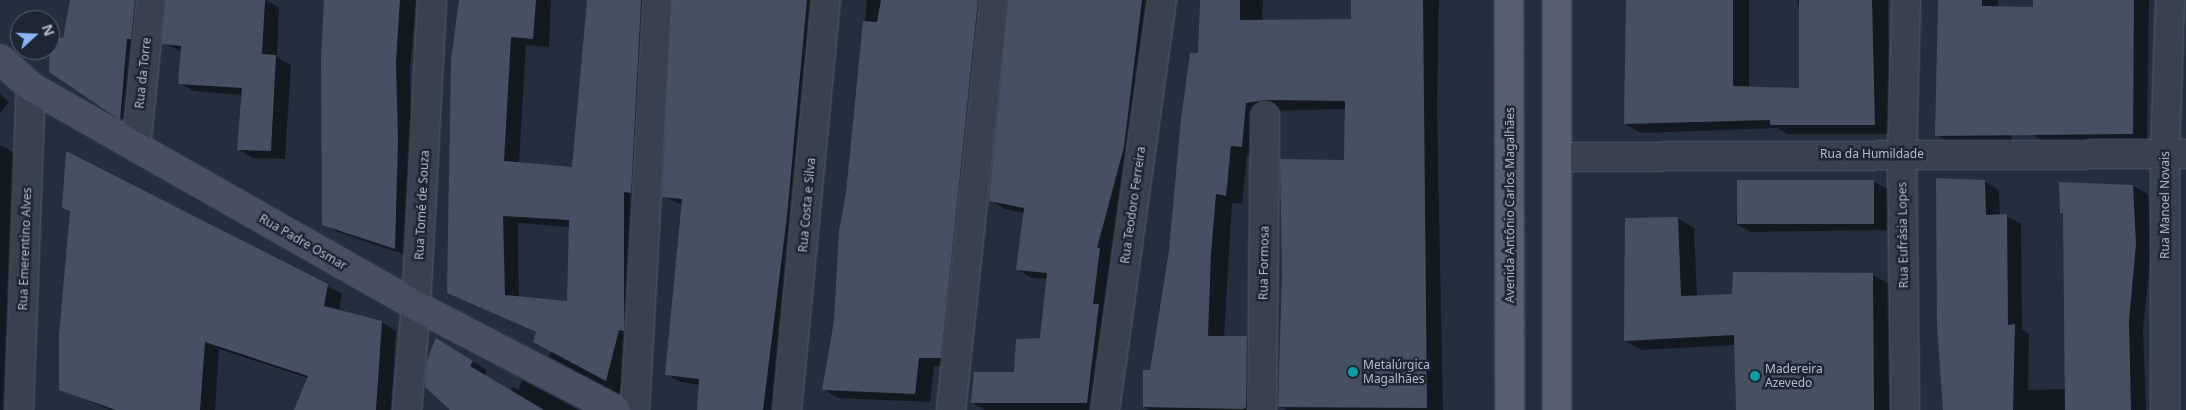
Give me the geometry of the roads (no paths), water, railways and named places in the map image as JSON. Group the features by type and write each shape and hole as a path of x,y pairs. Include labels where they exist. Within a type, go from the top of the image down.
{"main road":[{"name":"Avenida Antônio Carlos Magalhães","path":"1509,0 1510,410"},
{"path":"1557,0 1557,410"}],"street":[{"name":"Rua da Torre","path":"136,147 151,0"},
{"name":"Rua Tomé de Souza","path":"407,410 416,306 432,0"},
{"path":"635,410 657,0"},
{"name":"Rua Costa e Silva","path":"787,410 826,0"},
{"path":"951,410 994,0"},
{"name":"Rua Teodoro Ferreira","path":"1105,410 1162,0"},
{"name":"Rua Eufrásia Lopes","path":"1905,410 1902,154 1906,0"},
{"name":"Rua Manoel Novais","path":"2165,410 2176,154 2170,0"},
{"name":"Rua Padre Osmar","path":"0,59 31,87 136,147 416,306 616,410"},
{"name":"Rua Emerentino Alves","path":"18,410 31,87"},
{"name":"Rua Formosa","path":"1262,410 1266,116"},
{"name":"Rua da Humildade","path":"1557,157 2176,154"}],"place":[{"name":"Metalúrgica Magalhães","path":"1353,372"},
{"name":"Madereira Azevedo","path":"1755,376"}]}
